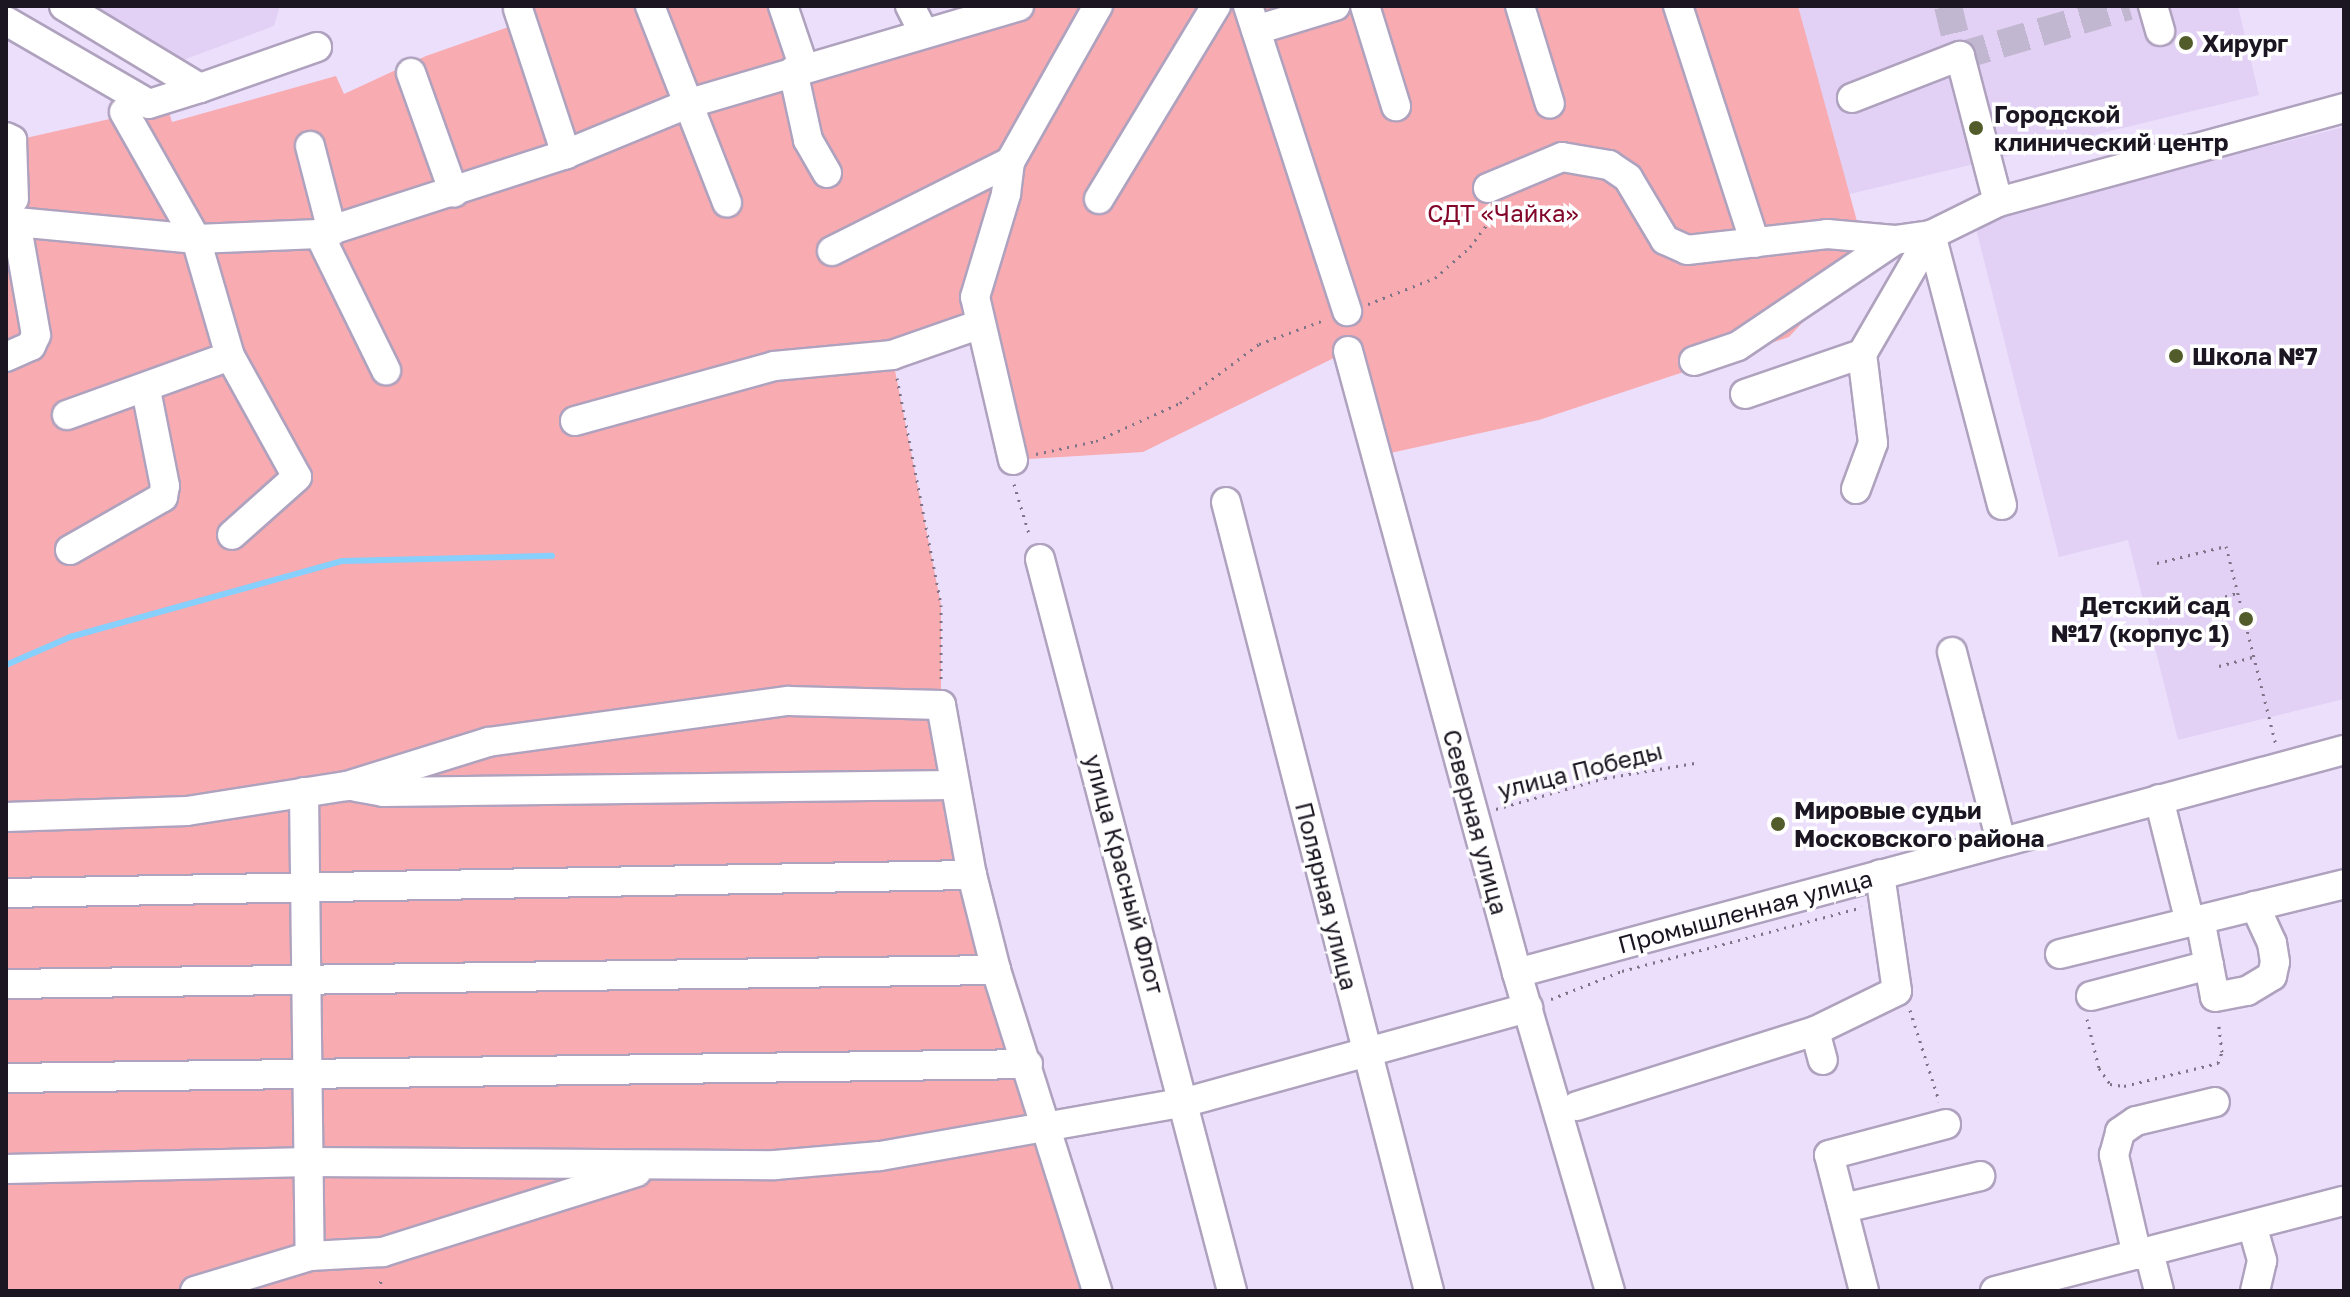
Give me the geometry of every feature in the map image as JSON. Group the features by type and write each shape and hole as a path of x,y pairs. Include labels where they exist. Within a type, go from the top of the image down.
{"street":[{"path":"64,6 200,88"},
{"path":"650,6 727,202"},
{"path":"783,6 798,69 808,140 827,173"},
{"path":"910,6 924,34"},
{"path":"12,214 196,239 326,233 566,154 690,103 1019,6"},
{"path":"1013,460 975,297 1006,194 1010,162 1098,6"},
{"path":"1099,199 1216,6"},
{"path":"1335,6 1252,18 1347,311"},
{"path":"1365,6 1396,106"},
{"path":"1520,6 1550,104"},
{"path":"1678,6 1755,243"},
{"path":"518,9 566,154"},
{"path":"6,21 149,104 317,47"},
{"path":"1852,98 1960,56 1998,202"},
{"path":"411,73 454,193"},
{"path":"1488,188 1540,163 1581,157 1609,165 1628,178 1674,248 1755,243 1827,234 1895,240 1931,235 1998,202 2344,108"},
{"path":"124,112 196,239 230,356 297,477 232,535"},
{"path":"6,137 12,140 12,214 36,335 31,346 6,357"},
{"path":"310,146 326,233 386,370"},
{"path":"832,251 1010,162"},
{"path":"1856,489 1873,443 1862,354 1931,235"},
{"path":"1931,235 2002,505"},
{"path":"1694,361 1738,346 1895,240"},
{"path":"575,421 774,366 892,355 981,324"},
{"name":"Северная улица","path":"1348,351 1517,973 1610,1291"},
{"path":"1745,394 1862,354"},
{"path":"67,415 146,390 230,356"},
{"path":"70,550 163,497 165,486 146,390"},
{"name":"Полярная улица","path":"1226,502 1429,1291"},
{"name":"улица Красный Флот","path":"1040,559 1186,1102 1232,1291"},
{"path":"1952,652 2001,841"},
{"path":"6,817 187,811 347,786 488,742 789,701 941,705 953,785 996,970 1097,1291"},
{"name":"Промышленная улица","path":"1517,973 1882,887 2001,841 2344,750"},
{"path":"347,786 383,792 953,785"},
{"path":"304,792 310,1256"},
{"path":"2159,799 2209,965 2215,997 2262,986 2272,976 2272,943 2255,906"},
{"path":"6,893 972,875"},
{"path":"2060,954 2344,884"},
{"path":"1577,1106 1815,1031 1897,991 1882,887"},
{"path":"2091,996 2209,965"},
{"path":"6,984 996,970"},
{"path":"6,1169 310,1162 775,1165 880,1156 1048,1129 1186,1102 1528,1008"},
{"path":"1815,1031 1823,1060"},
{"path":"6,1078 1028,1064"},
{"path":"2159,1291 2143,1254 2114,1155 2120,1132 2136,1121 2215,1102"},
{"path":"1864,1291 1829,1155 1946,1124"},
{"path":"195,1291 310,1256 383,1252 661,1165"},
{"path":"1844,1208 1980,1176"},
{"path":"1995,1291 2344,1201"},
{"path":"2252,1225 2262,1261 2255,1291"}],"path":[{"path":"1040,559 1014,490 1013,460 1096,441 1180,403 1259,344 1435,278 1470,247 1490,220 1488,188"},
{"path":"892,355 941,605 941,705"},
{"path":"2157,563 2226,546 2276,745"},
{"path":"2202,603 2237,593"},
{"path":"2219,666 2253,657"},
{"name":"улица Победы","path":"1474,815 1605,778 1695,763"},
{"path":"1528,1008 1622,971 1882,887"},
{"path":"1897,991 1913,1014 1946,1124"},
{"path":"2091,996 2083,1006 2099,1068 2110,1084 2124,1086 2218,1063 2222,1052 2215,997"}],"shaded area":[{"path":"85,6 280,6 274,26 178,62"},
{"name":"Городской клинический центр","path":"1798,6 2238,6 2259,95 1846,195"},
{"name":"Школа №7","path":"2344,127 2344,699 2178,740 2128,540 2059,557 1974,221"}],"green space":[{"name":"СДТ «Чайка»","path":"510,6 783,6 803,68 1019,6 1798,6 1866,254 1789,337 1539,420 1377,456 1348,351 1143,452 1013,460 981,324 892,355 941,605 941,705 953,785 1097,1291 6,1291 6,156 17,140 167,106 172,122 336,76 344,94 426,56 514,25"}],"waterway":[{"path":"6,665 70,637 342,561 552,556"}],"tunnel":[{"path":"1948,6 1960,56 2129,6"}],"place":[{"name":"Хирург","path":"2186,43"},
{"name":"Городской клинический центр","path":"1976,128"},
{"name":"Школа №7","path":"2176,356"},
{"name":"Детский сад №17 (корпус 1)","path":"2246,619"},
{"name":"Мировые судьи Московского района","path":"1778,824"}]}
